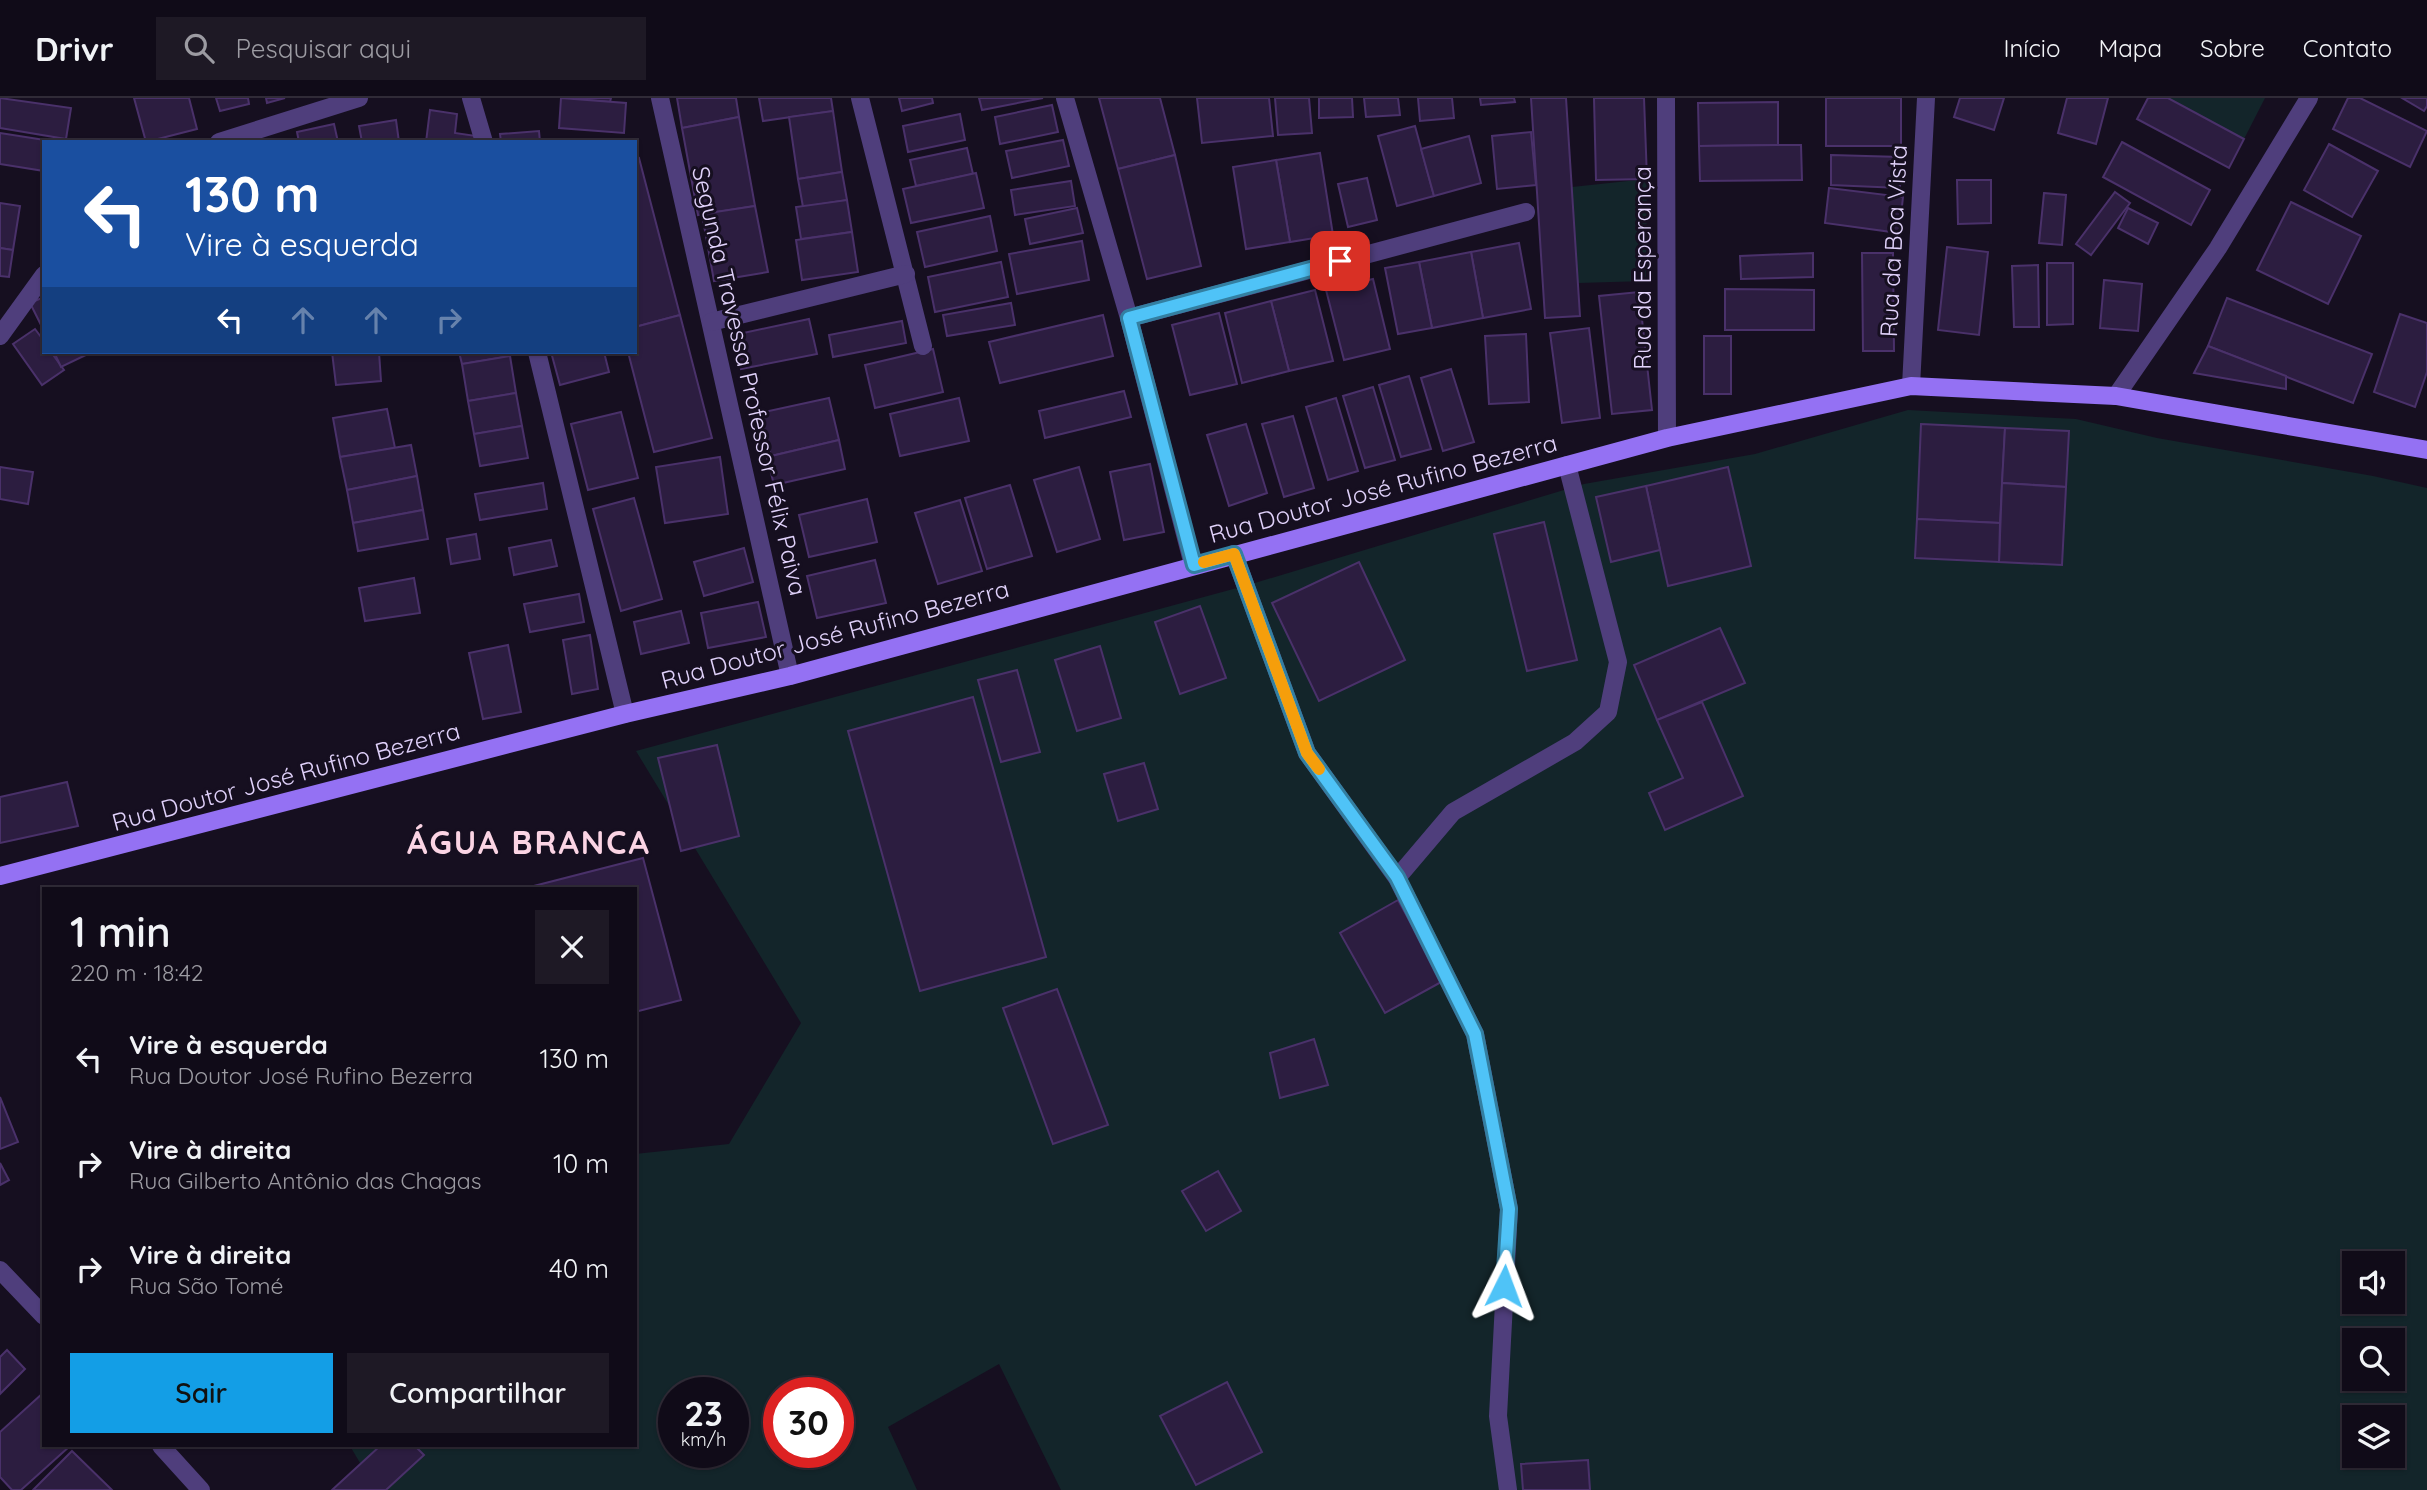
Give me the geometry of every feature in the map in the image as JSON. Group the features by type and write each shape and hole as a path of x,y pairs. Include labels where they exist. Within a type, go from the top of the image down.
{"main road":[{"name":"Rua Doutor José Rufino Bezerra","path":"0,876 625,714 790,676 1667,438 1911,386 2116,396 2427,450"}],"street":[{"path":"225,140 359,98"},
{"path":"471,98 483,140"},
{"name":"Segunda Travessa Professor Félix Paiva","path":"660,98 790,676"},
{"path":"860,98 923,346"},
{"path":"1065,98 1129,318 1194,565"},
{"name":"Rua da Esperança","path":"1666,98 1667,438"},
{"name":"Rua da Boa Vista","path":"1911,386 1926,98"},
{"path":"2116,396 2218,248 2309,98"},
{"path":"1129,318 1526,212"},
{"path":"711,322 906,274"},
{"path":"0,336 42,278"},
{"path":"537,354 625,714"},
{"path":"1397,877 1452,812 1575,742 1608,712 1618,662 1567,465"},
{"path":"1234,554 1307,753 1397,877 1475,1034 1509,1209 1498,1416 1508,1490"},
{"path":"0,1270 42,1314"},
{"path":"162,1447 201,1490"}],"green space":[{"path":"2168,98 2265,98 2244,139"},
{"path":"1647,179 1646,281 1578,283 1572,187"},
{"path":"1908,410 2076,419 2157,438 2427,488 2427,1490 1061,1490 999,1364 888,1427 917,1490 376,1490 351,1447 637,1447 637,1154 729,1144 801,1023 636,751 1248,585 1584,484 1755,454"}],"building":[{"path":"0,98 71,108 66,139 0,128"},
{"path":"134,98 189,98 197,129 145,140"},
{"path":"216,98 248,98 249,104 220,111"},
{"path":"266,98 285,98 267,103"},
{"path":"561,98 611,98 610,102"},
{"path":"561,98 626,103 624,133 559,128"},
{"path":"677,98 736,98 739,117 682,128"},
{"path":"759,98 831,98 833,111 763,121"},
{"path":"899,98 932,98 933,103 902,111"},
{"path":"979,98 1043,98 982,110"},
{"path":"1099,98 1160,98 1175,155 1118,169"},
{"path":"1197,98 1269,98 1273,136 1202,143"},
{"path":"1275,98 1309,98 1312,133 1278,135"},
{"path":"1319,98 1352,98 1353,117 1319,118"},
{"path":"1364,98 1398,98 1400,115 1366,117"},
{"path":"1418,98 1452,98 1454,118 1420,121"},
{"path":"1480,98 1514,98 1515,102 1481,105"},
{"path":"1531,98 1566,98 1580,316 1545,318"},
{"path":"1594,98 1644,98 1647,179 1596,180"},
{"path":"1826,98 1901,98 1901,146 1826,146"},
{"path":"1960,98 2004,98 1994,130 1954,117"},
{"path":"2067,98 2108,98 2096,144 2058,133"},
{"path":"2148,98 2168,98 2244,139 2229,168 2137,119"},
{"path":"2348,98 2360,98 2427,131 2410,167 2333,129"},
{"path":"2402,98 2427,98 2427,106 2424,111"},
{"path":"1778,102 1778,145 1699,146 1698,103"},
{"path":"1052,105 1058,132 1000,144 995,117"},
{"path":"430,110 457,114 455,133 476,136 475,140 426,140"},
{"path":"833,111 842,172 798,179 789,117"},
{"path":"960,114 965,140 908,152 903,126"},
{"path":"739,117 755,206 698,215 682,128"},
{"path":"396,120 399,140 362,140 359,126"},
{"path":"334,124 338,140 299,140 297,132"},
{"path":"1415,126 1434,196 1397,206 1378,136"},
{"path":"539,131 540,140 501,140 500,134"},
{"path":"1531,132 1536,185 1497,189 1492,136"},
{"path":"0,133 45,140 42,140 42,171 0,164"},
{"path":"1469,136 1481,183 1434,196 1421,149"},
{"path":"1063,140 1069,166 1012,178 1006,151"},
{"path":"2122,142 2210,190 2191,225 2103,177"},
{"path":"2329,144 2378,171 2352,217 2304,190"},
{"path":"1801,145 1802,180 1700,181 1699,146"},
{"path":"967,148 973,174 916,186 910,160"},
{"path":"1320,153 1333,235 1290,242 1276,160"},
{"path":"1175,155 1201,266 1147,279 1118,169"},
{"path":"1831,155 1901,157 1900,188 1831,185"},
{"path":"637,158 680,315 637,326"},
{"path":"1276,160 1290,242 1246,249 1233,167"},
{"path":"842,172 847,200 803,207 798,179"},
{"path":"976,173 984,208 911,223 903,189"},
{"path":"1367,178 1377,220 1348,227 1338,184"},
{"path":"1957,180 1991,180 1991,223 1958,224"},
{"path":"1071,181 1075,206 1015,215 1011,190"},
{"path":"1829,188 1903,197 1899,233 1825,223"},
{"path":"2115,192 2130,203 2091,255 2076,244"},
{"path":"2044,193 2066,195 2062,245 2039,243"},
{"path":"847,200 852,232 801,239 796,207"},
{"path":"2291,202 2361,236 2328,304 2257,270"},
{"path":"0,203 20,206 13,250 0,248"},
{"path":"755,206 768,272 714,281 702,214"},
{"path":"1077,208 1083,233 1030,244 1025,219"},
{"path":"2128,208 2158,223 2148,244 2118,228"},
{"path":"990,216 997,251 925,267 917,232"},
{"path":"852,232 858,272 802,280 796,240"},
{"path":"1082,241 1089,280 1017,294 1009,254"},
{"path":"1519,243 1531,309 1483,318 1471,252"},
{"path":"1947,247 1988,252 1979,335 1938,330"},
{"path":"0,248 13,250 9,277 0,276"},
{"path":"1471,252 1483,318 1432,328 1419,262"},
{"path":"1813,253 1813,277 1741,279 1740,256"},
{"path":"1862,253 1893,253 1894,351 1863,351"},
{"path":"1001,262 1008,297 935,312 928,277"},
{"path":"1419,262 1432,328 1398,334 1385,268"},
{"path":"2047,263 2073,263 2073,324 2047,325"},
{"path":"2038,265 2039,327 2014,327 2012,266"},
{"path":"1373,279 1390,349 1344,360 1326,290"},
{"path":"2104,280 2142,284 2138,331 2100,328"},
{"path":"1725,289 1814,290 1814,330 1725,330"},
{"path":"1315,290 1333,361 1289,371 1271,301"},
{"path":"1639,292 1652,410 1612,414 1599,296"},
{"path":"42,298 42,327 30,303"},
{"path":"2227,298 2372,354 2353,403 2208,346"},
{"path":"1271,301 1289,371 1242,383 1225,313"},
{"path":"1011,303 1015,325 947,336 943,315"},
{"path":"1219,313 1237,384 1190,395 1172,325"},
{"path":"2400,314 2427,323 2427,372 2415,407 2374,392"},
{"path":"680,315 712,438 654,452 629,354 637,354 637,326"},
{"path":"1103,315 1113,356 1000,383 989,342"},
{"path":"809,319 817,354 741,369 734,335"},
{"path":"902,321 906,343 833,357 829,335"},
{"path":"1589,328 1600,418 1562,423 1550,333"},
{"path":"35,329 42,338 42,354 52,354 64,370 42,385 13,344"},
{"path":"1526,334 1529,402 1489,404 1485,336"},
{"path":"1704,336 1731,336 1731,394 1704,394"},
{"path":"2208,346 2286,376 2286,389 2194,373"},
{"path":"933,349 943,392 875,408 865,365"},
{"path":"55,354 88,354 61,367"},
{"path":"332,354 379,354 381,381 336,385"},
{"path":"460,354 510,356 462,364"},
{"path":"552,354 604,354 609,372 560,385"},
{"path":"510,356 516,393 468,401 462,364"},
{"path":"1451,369 1474,442 1443,451 1421,378"},
{"path":"1409,376 1431,449 1401,457 1379,385"},
{"path":"1373,387 1395,460 1365,468 1343,396"},
{"path":"1124,391 1131,417 1045,438 1039,411"},
{"path":"516,393 522,426 474,434 468,401"},
{"path":"829,398 839,440 771,456 760,413"},
{"path":"959,398 969,441 900,456 890,414"},
{"path":"1336,398 1358,471 1328,480 1306,407"},
{"path":"387,409 395,448 340,457 333,418"},
{"path":"621,412 638,478 588,490 571,424"},
{"path":"1293,416 1314,488 1284,497 1262,424"},
{"path":"1246,424 1267,493 1229,506 1207,435"},
{"path":"1921,424 2005,428 2000,523 1917,519"},
{"path":"522,426 528,458 480,466 474,434"},
{"path":"2005,428 2069,431 2066,487 2002,483"},
{"path":"839,440 845,469 774,485 767,457"},
{"path":"411,445 417,476 347,490 340,457"},
{"path":"720,457 728,514 665,523 656,467"},
{"path":"1150,464 1164,532 1124,540 1110,472"},
{"path":"0,467 33,472 28,504 0,499"},
{"path":"1079,467 1100,539 1057,552 1034,480"},
{"path":"1728,467 1751,566 1668,586 1646,486"},
{"path":"417,476 423,510 353,523 347,490"},
{"path":"543,483 547,509 480,520 475,494"},
{"path":"2002,483 2066,487 2062,565 1999,562"},
{"path":"1010,485 1032,556 987,569 965,498"},
{"path":"1646,486 1660,550 1611,562 1596,497"},
{"path":"634,498 662,599 621,611 593,509"},
{"path":"867,499 877,542 809,557 799,515"},
{"path":"960,500 982,571 938,584 915,513"},
{"path":"423,510 428,539 358,551 353,523"},
{"path":"1917,519 2000,523 1999,562 1915,558"},
{"path":"1544,522 1577,660 1527,671 1494,534"},
{"path":"476,534 480,559 451,564 447,539"},
{"path":"551,540 557,566 514,575 509,548"},
{"path":"744,548 753,582 704,596 694,562"},
{"path":"875,560 886,603 817,618 807,576"},
{"path":"1359,562 1405,660 1319,701 1272,603"},
{"path":"414,578 420,613 365,621 359,588"},
{"path":"579,594 584,622 530,632 524,604"},
{"path":"758,602 766,637 708,648 701,613"},
{"path":"1200,606 1226,678 1180,694 1155,622"},
{"path":"681,611 689,643 641,654 634,622"},
{"path":"1720,628 1745,683 1657,720 1634,665"},
{"path":"590,635 598,689 572,694 563,640"},
{"path":"508,645 521,712 483,719 469,653"},
{"path":"1100,646 1121,718 1077,731 1055,660"},
{"path":"1017,670 1040,752 1001,762 978,680"},
{"path":"973,697 1046,957 920,991 848,731"},
{"path":"1702,702 1743,796 1665,830 1649,793 1683,778 1657,720"},
{"path":"717,745 739,836 681,851 658,758"},
{"path":"1144,763 1158,809 1118,821 1104,774"},
{"path":"67,782 78,826 0,843 0,797"},
{"path":"643,858 681,1000 637,1011 637,887 530,887"},
{"path":"1398,900 1443,981 1385,1013 1340,933"},
{"path":"1057,989 1108,1125 1053,1144 1003,1008"},
{"path":"1314,1039 1328,1085 1280,1098 1270,1053"},
{"path":"0,1097 18,1142 0,1149"},
{"path":"0,1163 9,1180 0,1185"},
{"path":"1218,1171 1241,1211 1206,1231 1182,1191"},
{"path":"7,1350 25,1369 0,1394 0,1357"},
{"path":"1227,1382 1262,1452 1196,1485 1160,1416"},
{"path":"42,1394 42,1447 69,1447 21,1490 12,1490 0,1477 0,1432"},
{"path":"379,1447 416,1447 424,1455 386,1490 332,1490"},
{"path":"72,1451 112,1490 33,1490"},
{"path":"1588,1460 1590,1490 1523,1490 1521,1464"}],"slow traffic":[{"path":"1204,562 1234,554 1307,753 1319,769"}],"district":[{"name":"ÁGUA BRANCA","path":"529,843"}],"route":[{"path":"1340,261 1129,318 1194,565 1234,554 1307,753 1397,877 1475,1034 1509,1209 1504,1286"}]}
